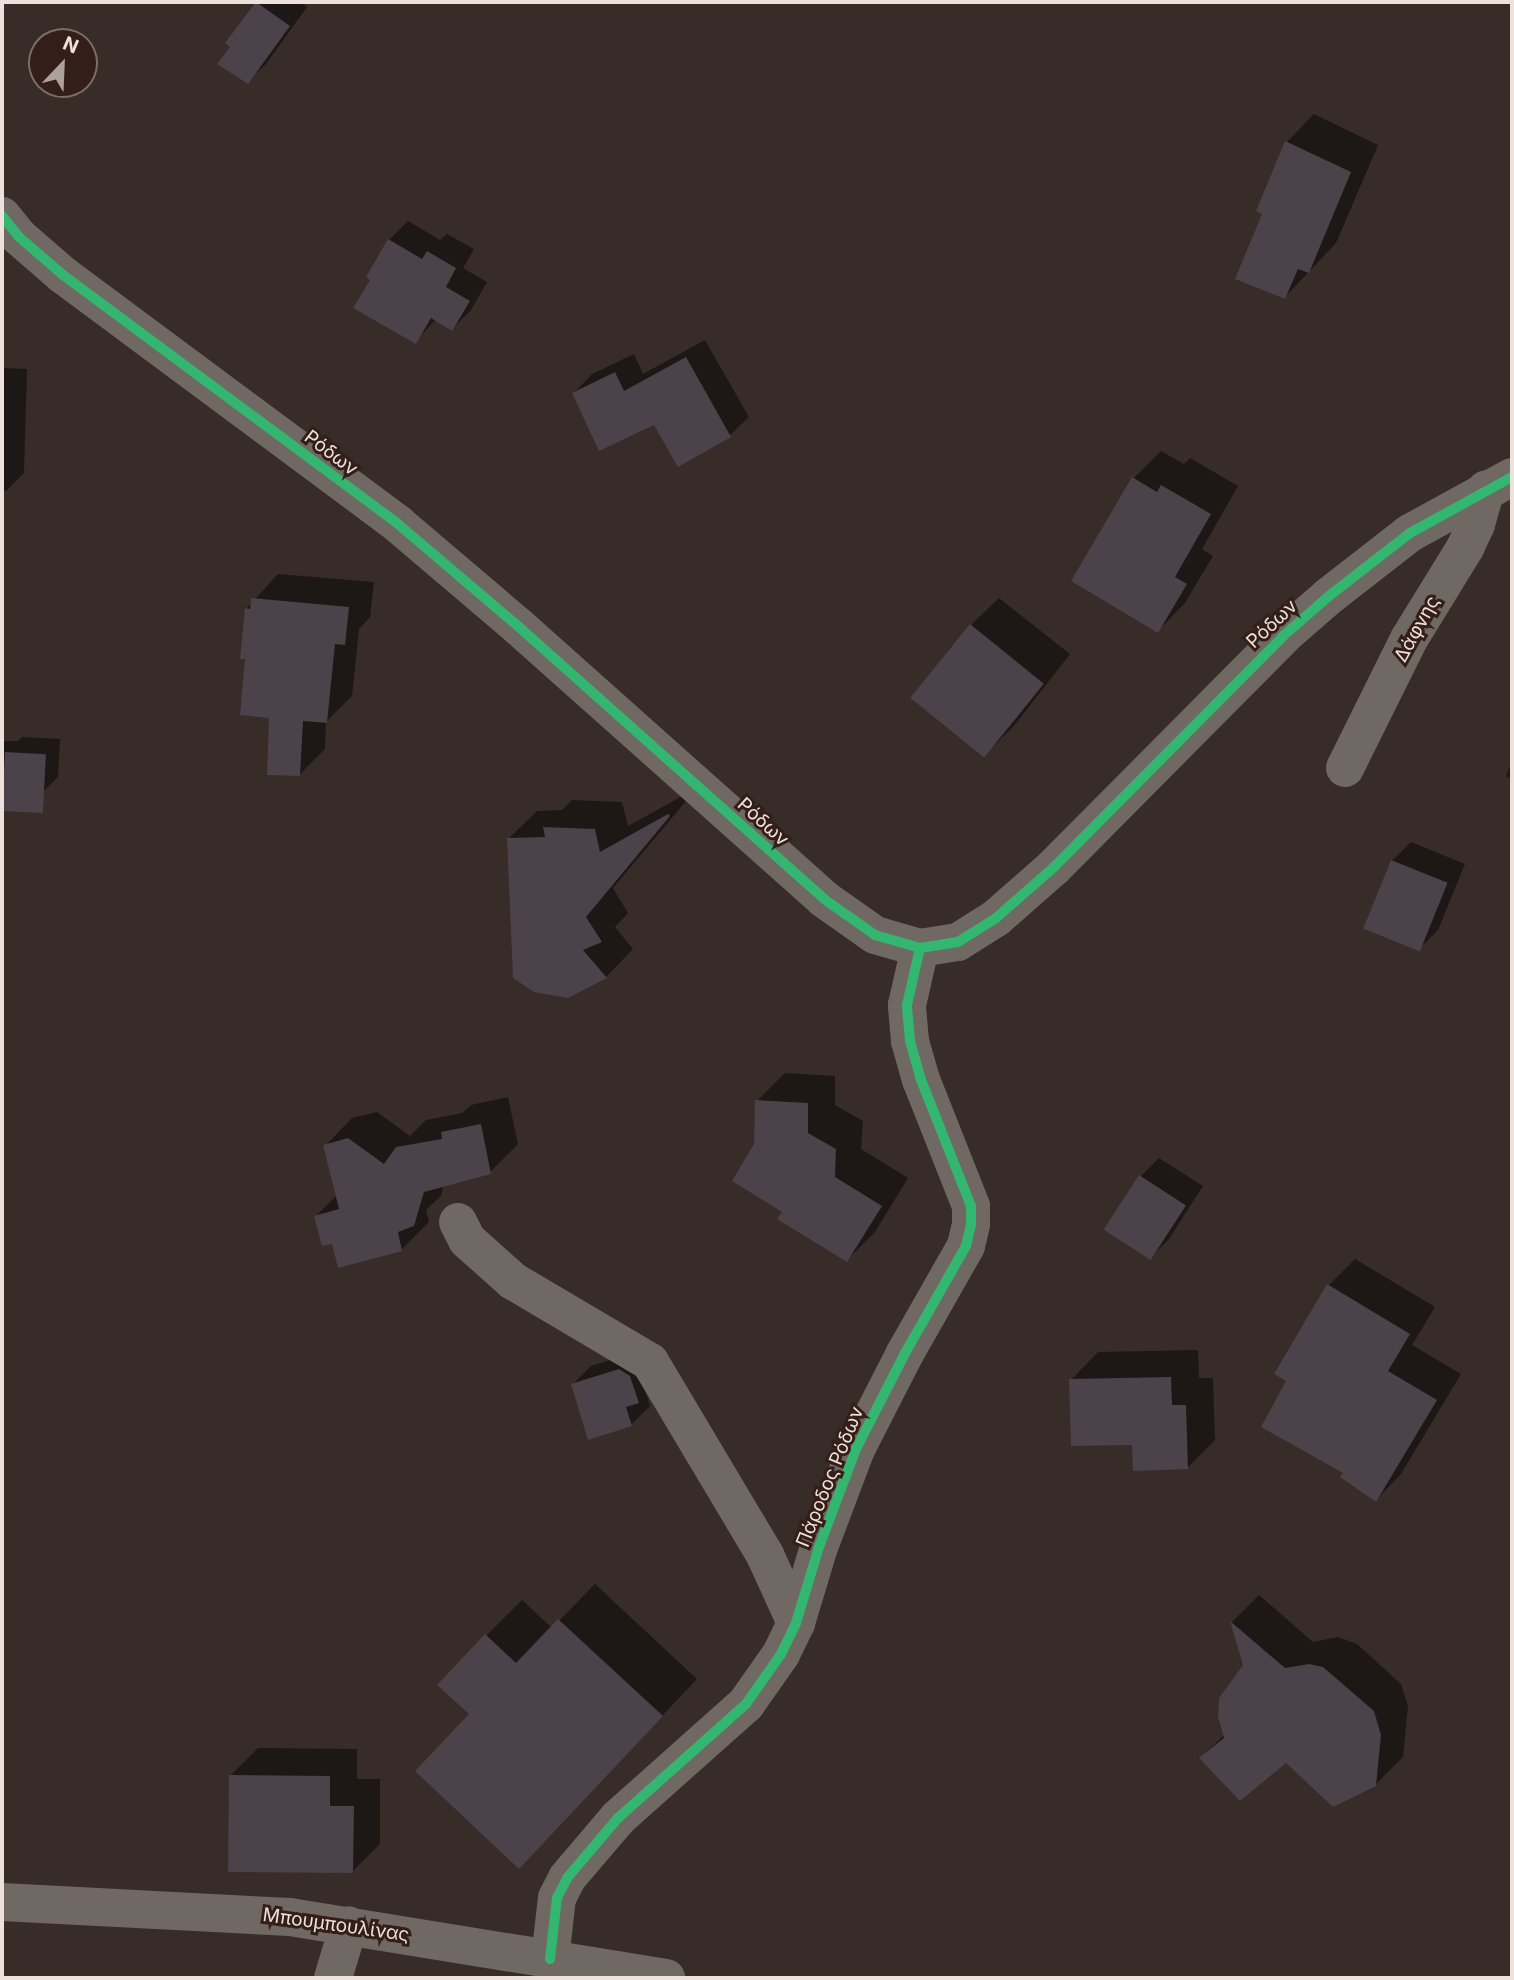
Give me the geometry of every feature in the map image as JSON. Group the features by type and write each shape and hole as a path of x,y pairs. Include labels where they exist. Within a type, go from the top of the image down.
{"street":[{"name":"Ρόδων","path":"2,216 18,236 63,275 398,524 519,627 824,899 875,935 920,948 958,942 996,918 1054,867 1283,636 1379,555 1440,514 1499,483"},
{"name":"Δάφνης","path":"1345,768 1409,639 1465,548 1499,483"},
{"name":"Πάροδος Ρόδων","path":"550,1958 557,1898 567,1878 618,1818 752,1699 781,1654 796,1623 819,1547 856,1448 904,1355 957,1266 970,1231 971,1206 940,1132 909,1041 907,1005 920,948"},
{"path":"458,1222 467,1240 513,1281 650,1362 765,1555 796,1623"},
{"name":"Μπουμπουλίνας","path":"2,1902 254,1913 349,1925 666,1978"},
{"path":"333,1978 349,1925"}],"building":[{"path":"256,2 290,26 248,84 217,64 230,47 225,43"},
{"path":"1285,141 1351,172 1309,273 1298,269 1285,299 1235,279 1262,214 1256,211"},
{"path":"388,239 422,259 427,251 456,268 446,287 470,301 452,331 431,318 416,344 353,308 370,280 366,277"},
{"path":"686,357 731,437 678,467 654,425 599,451 572,393 615,372 624,391"},
{"path":"1132,477 1157,492 1161,485 1211,514 1175,577 1187,584 1158,633 1071,581"},
{"path":"251,598 349,607 345,645 335,644 327,723 303,721 300,776 267,775 269,718 240,715 245,659 240,659 245,608 250,609"},
{"path":"970,624 1044,684 984,758 910,698"},
{"path":"5,752 46,754 43,813 2,811"},
{"path":"668,814 670,816 586,917 602,942 583,950 607,978 568,998 534,992 513,978 507,838 545,837 543,827 595,829 600,852"},
{"path":"1391,860 1448,883 1420,951 1363,929"},
{"path":"755,1100 808,1103 808,1133 836,1149 835,1177 882,1206 847,1262 777,1219 782,1212 732,1181 754,1144"},
{"path":"481,1124 491,1174 424,1192 414,1226 398,1232 402,1251 338,1268 332,1244 322,1246 314,1216 339,1209 323,1145 348,1138 384,1164 396,1147 442,1139 441,1132"},
{"path":"1139,1175 1186,1205 1151,1260 1104,1230"},
{"path":"1327,1284 1410,1334 1388,1371 1437,1400 1376,1502 1340,1477 1343,1473 1261,1427 1286,1381 1274,1374"},
{"path":"619,1369 630,1376 639,1403 626,1407 632,1426 588,1440 571,1384"},
{"path":"1171,1377 1172,1405 1186,1405 1188,1469 1133,1471 1132,1445 1071,1446 1069,1379"},
{"path":"558,1619 663,1716 519,1869 415,1771 469,1714 437,1685 485,1634 516,1663"},
{"path":"1230,1621 1285,1668 1309,1664 1323,1667 1374,1711 1381,1735 1376,1786 1333,1807 1286,1763 1240,1801 1199,1758 1224,1738 1218,1716 1219,1698 1243,1665"},
{"path":"229,1775 330,1776 330,1806 354,1806 353,1873 228,1872"}],"cycle path":[{"path":"2,216 18,236 63,275 398,524 519,627 824,899 875,935 920,948 958,942 996,918 1054,867 1283,636 1329,596 1410,533 1512,477"},
{"path":"550,1959 557,1898 567,1878 618,1818 746,1704 781,1654 796,1623 819,1547 856,1449 904,1355 966,1246 971,1224 971,1206 921,1080 910,1041 907,1005 920,948"}]}
